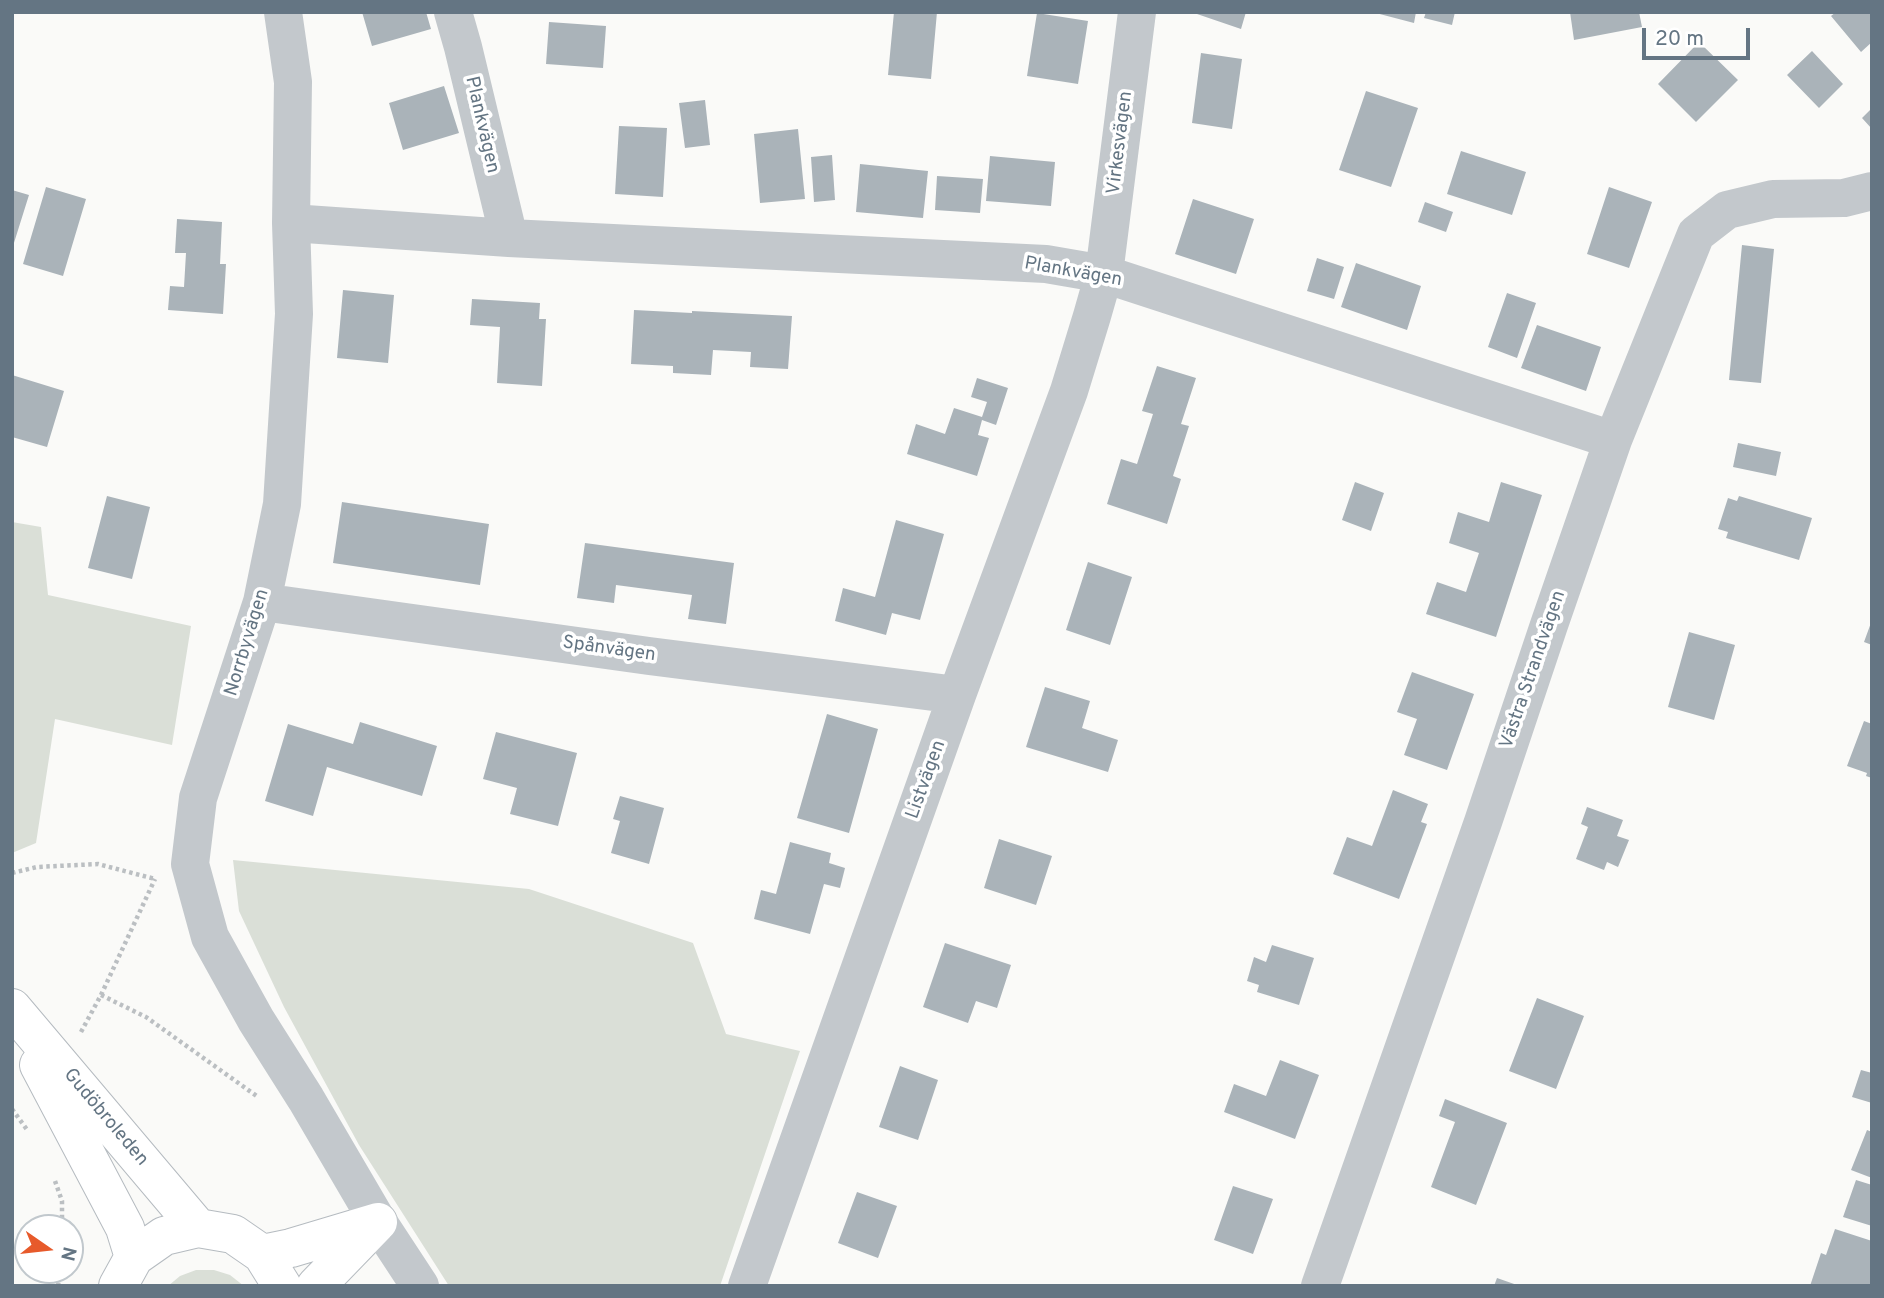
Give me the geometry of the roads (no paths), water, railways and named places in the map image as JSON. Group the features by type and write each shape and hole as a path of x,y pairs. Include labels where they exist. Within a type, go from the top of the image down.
{"main road":[{"name":"Gudöbroleden","path":"12,1008 198,1228"},
{"name":"Gudöbroleden","path":"12,1014 125,1228 126,1271"},
{"path":"126,1271 164,1236 198,1228 233,1234 272,1270 291,1248 378,1222"},
{"path":"316,1286 378,1222"}],"street":[{"name":"Norrbyvägen","path":"283,12 293,82 291,223 294,314 282,504 262,602 198,797 190,864 210,937 256,1020 306,1098 378,1222 420,1286"},
{"name":"Plankvägen","path":"453,12 509,238"},
{"name":"Virkesvägen","path":"1104,274 1138,12"},
{"name":"Västra Strandvägen","path":"1320,1286 1483,822 1613,440 1696,234 1727,210 1773,198 1844,198 1872,191"},
{"name":"Plankvägen","path":"291,223 509,238 1045,264 1104,274 1613,440"},
{"name":"Listvägen","path":"747,1286 957,695 1069,391 1104,274"},
{"name":"Spånvägen","path":"262,602 649,656 957,695"}]}
